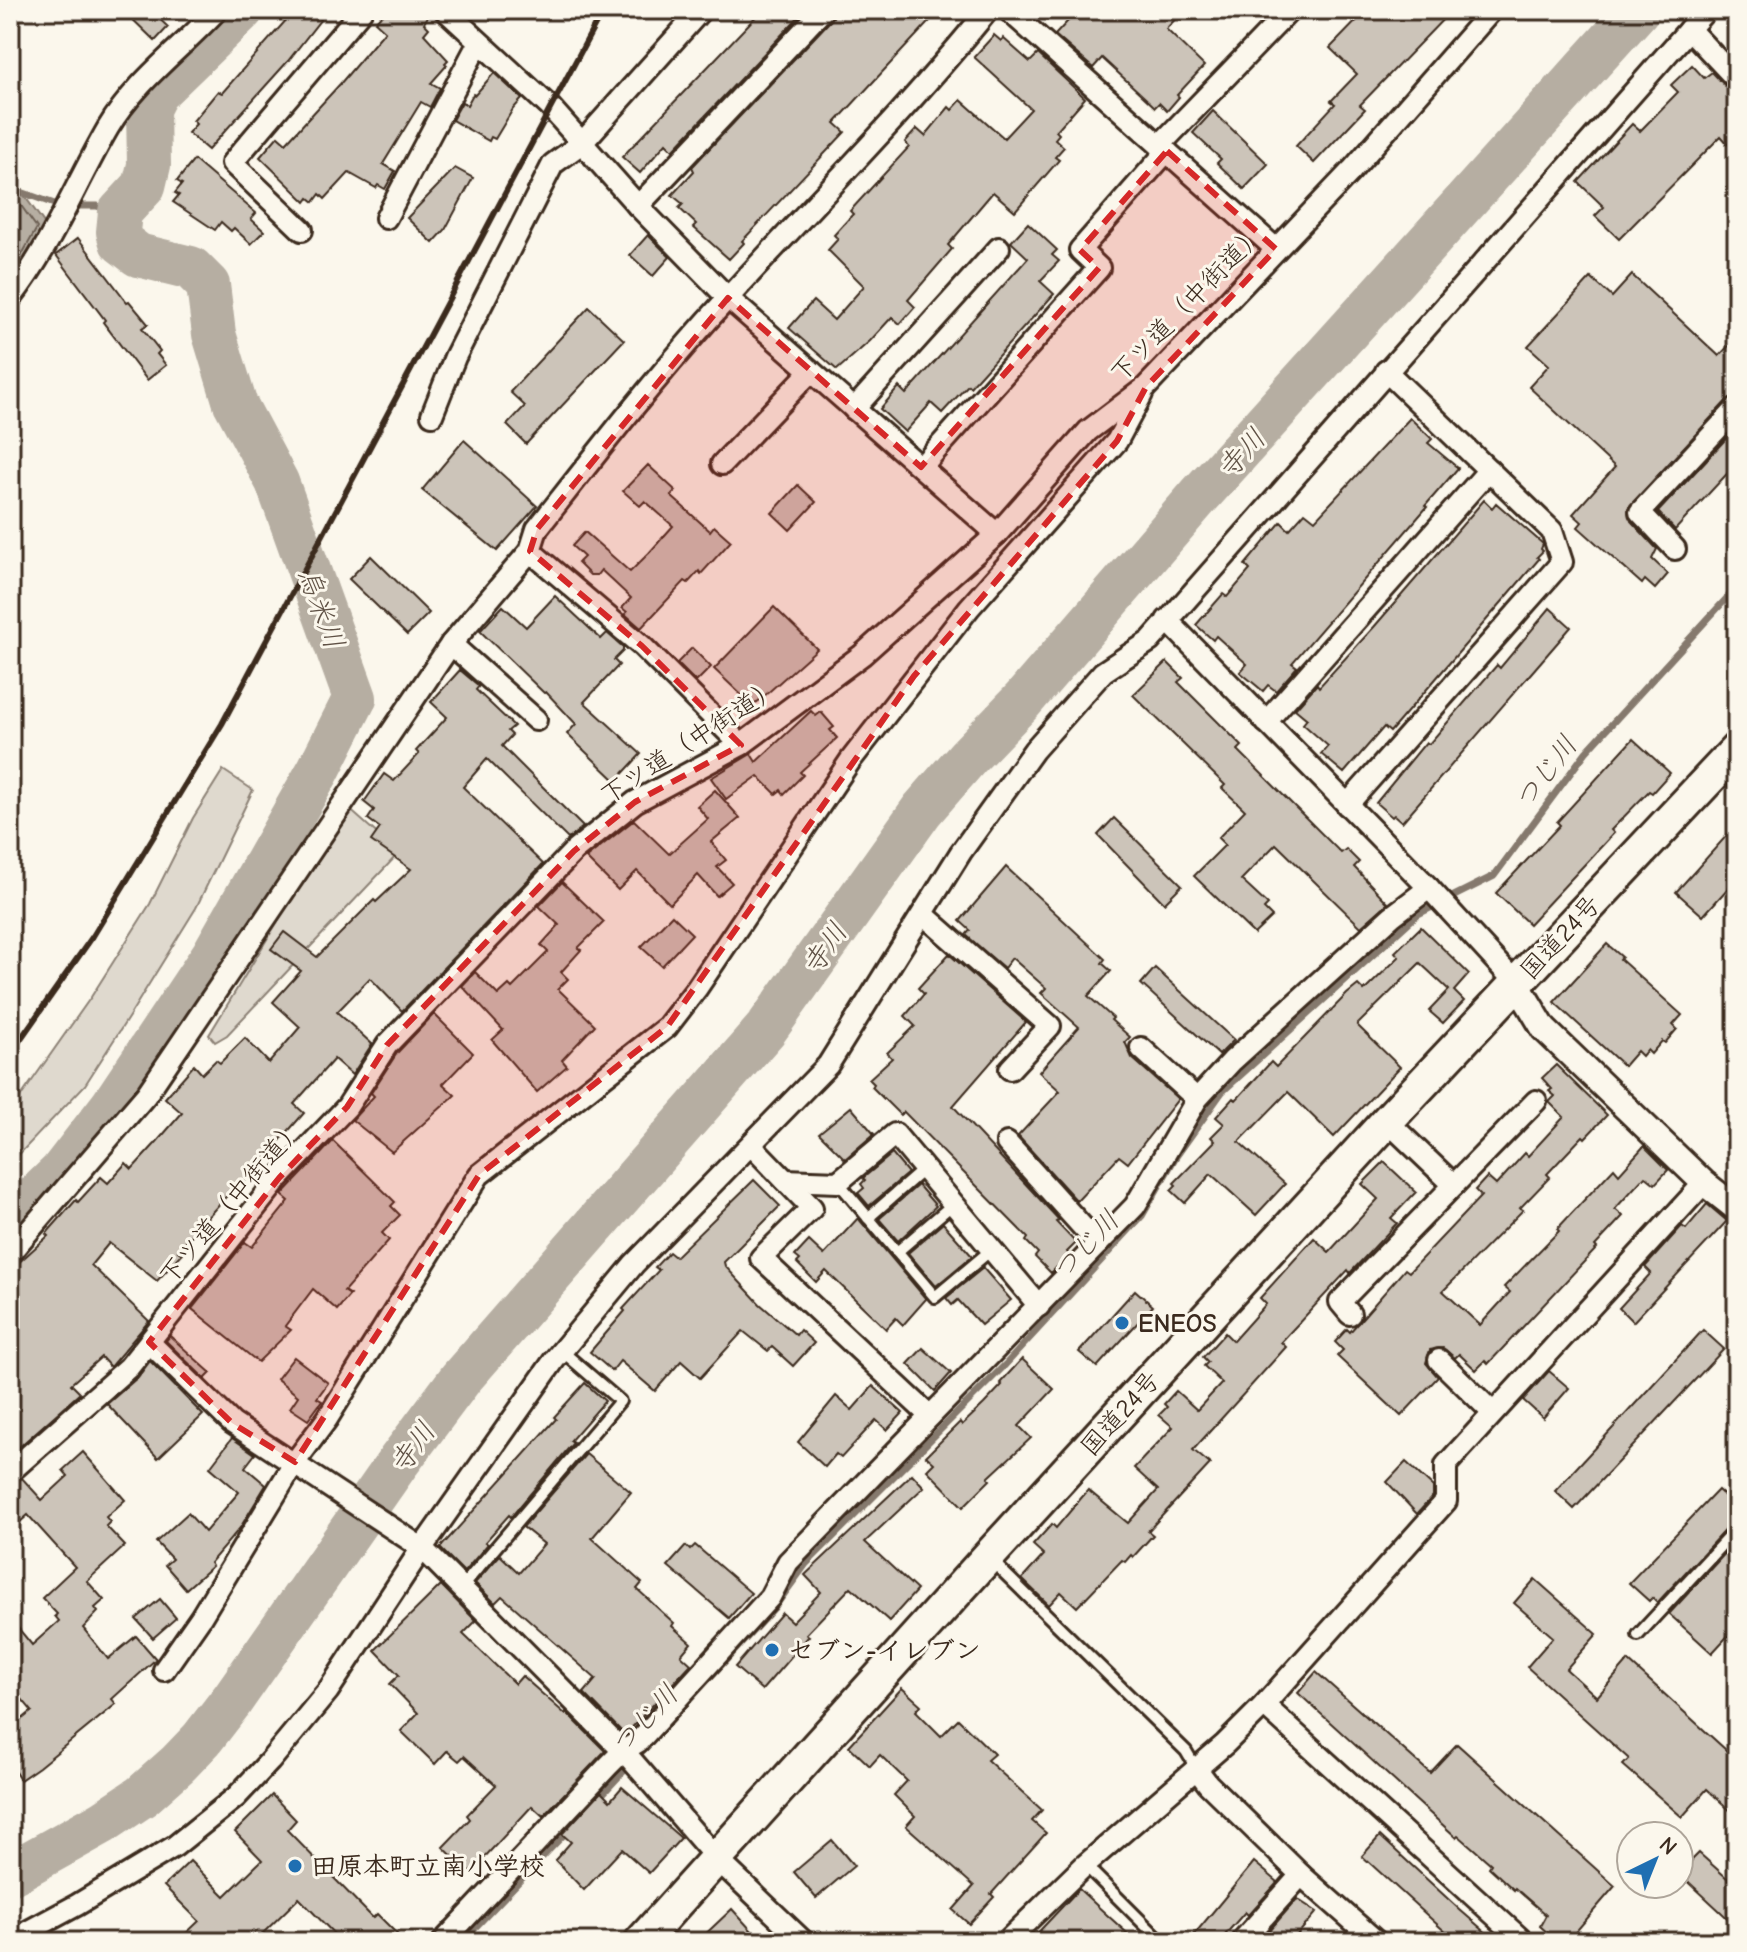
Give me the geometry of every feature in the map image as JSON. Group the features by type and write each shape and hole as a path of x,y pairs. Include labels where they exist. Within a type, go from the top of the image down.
{"highway":[{"name":"国道24号","path":"641,1942 1387,1121 1737,749"}],"street":[{"path":"10,299 24,282 62,218 109,126 136,90 217,10"},
{"path":"302,230 232,163 362,10"},
{"path":"445,10 550,107 638,206 728,298 997,534"},
{"path":"432,415 455,357 553,164 582,143 701,10"},
{"path":"638,206 823,10"},
{"path":"10,1253 146,1095 451,644 530,551 537,529 646,390 940,70 988,10"},
{"path":"1008,10 1276,249"},
{"path":"921,467 1099,268 1080,250 1164,148 1290,10"},
{"name":"下ツ道（中街道）","path":"14,1461 129,1367 279,1178 347,1107 387,1045 574,851 635,802 741,745 862,655 997,534 1088,431 1146,387 1352,170 1492,10"},
{"path":"10,1941 175,1846 236,1797 270,1761 328,1691 418,1545 562,1350 634,1264 828,1065 961,852 1034,750 1103,672 1150,641 1706,10"},
{"path":"1689,29 1737,80"},
{"path":"386,218 479,42"},
{"path":"854,409 999,248"},
{"path":"722,464 811,371"},
{"path":"1347,805 1562,562 1552,531 1386,371"},
{"path":"164,1670 299,1465 479,1175 667,1027 697,988 850,761 969,608 1117,441 1146,387"},
{"path":"1675,549 1640,512 1737,408"},
{"path":"1266,722 1489,470"},
{"path":"530,551 642,646 741,745"},
{"path":"1167,620 1517,984 1544,1029 1704,1183 1737,1209"},
{"path":"451,644 536,720"},
{"path":"443,1942 630,1758 638,1742 770,1597 788,1562 1135,1206 1197,1099 1232,1061 1392,916 1438,899"},
{"path":"924,915 1050,1026 1010,1069"},
{"path":"1141,1048 1197,1099"},
{"path":"1350,1314 1340,1302 1536,1101"},
{"path":"1387,1121 1454,1185"},
{"path":"785,1180 838,1182 895,1134 1039,1306"},
{"path":"1007,1143 1098,1244"},
{"path":"751,1145 812,1208 761,1258 930,1416"},
{"path":"1006,1942 1085,1865 1225,1744 1264,1705 1446,1501 1446,1465 1704,1183"},
{"path":"149,1342 232,1423 418,1545 630,1758 717,1859 804,1942"},
{"path":"1439,1360 1493,1413"},
{"path":"1264,1705 1524,1942"},
{"path":"1196,1768 1208,1784 1301,1875 1377,1942"},
{"path":"1241,1942 1301,1875"}],"lane":[{"path":"868,1218 924,1169"},
{"path":"838,1182 935,1297 991,1250"},
{"path":"897,1252 953,1204"},
{"path":"461,1588 620,1401 562,1350"},
{"path":"1638,1635 1737,1528"},
{"path":"988,1557 1186,1751 1196,1768"},
{"path":"1085,1865 1162,1942"}],"highlighted area":[{"path":"1167,151 1276,249 1146,387 1117,441 914,676 667,1027 479,1175 295,1462 232,1423 149,1342 279,1178 347,1107 387,1045 574,851 635,802 741,745 642,646 530,551 537,529 728,298 921,467 1099,268 1080,250"}],"shaded area":[{"path":"223,770 253,790 196,908 85,1085 10,1164 10,1112 91,997 150,904 193,818"},
{"path":"347,807 399,853 227,1035 215,1042 209,1035"}],"water":[{"path":"10,176 47,227 22,270 10,264"}],"building":[{"path":"123,10 150,10 168,27 155,41"},
{"path":"295,10 328,10 288,61 208,150 188,133 196,124 193,121 218,91 222,93"},
{"path":"386,10 432,10 424,23 429,28 424,34 448,60 431,83 440,88 430,107 421,102 383,164 395,171 385,189 378,185 376,188 349,173 325,199 320,194 314,202 309,198 306,202 260,157 278,136 286,143 340,84 385,31 375,22"},
{"path":"762,10 805,10 673,150 666,143 640,173 622,157"},
{"path":"836,10 883,10 891,18 898,10 940,10 835,123 845,132 742,241 744,243 729,259 693,227 696,224 679,208 683,204 672,195 694,171 692,167 832,19"},
{"path":"1078,10 1184,10 1166,29 1204,66 1177,95 1179,97 1167,111 1159,103 1155,107 1102,58 1093,68 1055,35"},
{"path":"1367,10 1452,10 1360,105 1365,109 1314,163 1296,146 1335,104 1331,101 1357,74 1330,48"},
{"path":"994,35 1001,41 1003,38 1030,62 1038,54 1085,98 1056,131 1059,134 1055,139 1064,147 1055,157 1059,160 1015,211 993,192 948,245 952,249 908,300 915,307 900,324 892,317 837,370 789,328 813,301 834,320 864,286 828,250 838,239 834,235 853,214 850,211 909,147 905,142 917,129 925,136 949,107 952,110 961,100 1004,138 1031,109 974,57"},
{"path":"1692,65 1704,78 1712,72 1728,89 1737,93 1737,154 1721,136 1619,239 1595,216 1604,207 1578,182 1632,124 1640,131 1678,92 1671,85"},
{"path":"494,73 522,99 495,139 491,137 489,141 452,120 462,102 467,105 473,94"},
{"path":"1213,111 1268,164 1244,189 1217,163 1221,159 1193,133"},
{"path":"194,160 256,213 251,219 264,231 251,244 234,228 231,231 221,222 215,230 173,202 182,184 177,181"},
{"path":"455,168 473,178 445,230 433,243 407,218"},
{"path":"1028,223 1057,250 1052,255 1059,261 1040,281 1054,294 970,387 968,385 942,413 931,403 905,432 880,409 899,387 906,394 1028,258 1011,242"},
{"path":"648,235 670,257 653,276 630,255"},
{"path":"78,238 148,324 142,328 160,351 157,354 166,365 147,380 56,255"},
{"path":"1632,275 1719,356 1737,337 1737,395 1728,399 1628,508 1631,521 1657,549 1652,559 1668,574 1655,589 1645,580 1642,584 1578,527 1582,522 1573,514 1615,467 1529,387 1549,365 1528,346 1591,278 1612,297"},
{"path":"589,307 624,340 526,444 507,425 525,406 510,392"},
{"path":"1410,418 1432,439 1428,443 1458,468 1292,663 1297,667 1276,691 1268,685 1263,691 1240,672 1247,664 1216,636 1213,640 1196,625 1223,594 1227,597 1250,570 1245,565 1281,522 1289,530 1305,512 1315,520"},
{"path":"1737,427 1737,463 1675,530 1658,512"},
{"path":"464,440 537,506 497,551 422,490"},
{"path":"648,465 676,491 671,496 710,531 714,526 731,541 701,574 699,571 688,583 685,581 641,628 622,608 631,598 601,570 597,575 590,575 578,563 584,557 572,546 585,532 630,572 649,553 673,526 645,501 640,506 623,491"},
{"path":"798,485 816,502 790,530 772,513"},
{"path":"1484,500 1492,508 1496,503 1543,544 1543,551 1537,557 1539,559 1390,732 1384,727 1344,773 1321,754 1328,746 1303,724 1307,719 1295,709 1374,627"},
{"path":"371,556 429,613 407,635 349,579"},
{"path":"555,596 601,639 607,633 623,647 614,660 619,665 584,702 641,754 616,781 567,734 576,724 480,631 503,606 526,627"},
{"path":"774,607 817,649 753,706 714,669"},
{"path":"1550,608 1571,627 1402,822 1394,815 1392,817 1376,803 1426,742 1429,744 1497,665 1500,668"},
{"path":"692,648 711,667 696,682 677,663"},
{"path":"1167,662 1183,678 1178,682 1242,746 1238,750 1341,853 1346,849 1359,862 1354,867 1388,903 1361,927 1276,844 1241,880 1268,905 1264,909 1272,917 1254,934 1194,876 1225,845 1218,838 1245,810 1222,788 1225,785 1133,695"},
{"path":"460,670 479,686 476,690 514,726 508,731 512,735 502,746 583,827 568,839 487,759 463,787 543,864 402,1011 370,978 337,1012 372,1044 352,1075 334,1059 294,1104 304,1113 243,1183 241,1180 204,1221 178,1251 182,1254 157,1281 109,1243 91,1265 149,1321 110,1367 101,1357 71,1384 80,1393 18,1448 10,1438 10,1277 18,1269 15,1266 48,1236 46,1234 76,1200 78,1202 101,1177 108,1183 126,1163 132,1169 155,1144 182,1113 165,1098 194,1065 202,1074 216,1060 220,1063 245,1038 269,1063 300,1027 273,1002 301,971 271,949 284,932 317,957 374,900 376,902 411,869 371,841 380,828 368,819 374,810 364,802 384,774 394,781 447,717 431,702"},
{"path":"811,711 816,716 821,712 834,727 830,730 837,738 800,772 803,775 784,794 781,790 776,794 758,776 726,799 711,778 751,754 756,762"},
{"path":"1633,739 1670,773 1611,830 1614,833 1529,924 1496,893 1560,825 1557,822"},
{"path":"715,790 740,818 711,842 726,860 717,867 732,883 717,896 698,875 670,904 637,871 618,890 586,858 634,820 669,854 708,819 697,806"},
{"path":"1114,818 1182,885 1164,903 1098,835"},
{"path":"1737,824 1737,878 1703,916 1676,892"},
{"path":"1006,867 1105,959 1102,963 1111,971 1088,996 1130,1037 1125,1042 1132,1058 1178,1099 1128,1163 1119,1156 1077,1201 1018,1136 1060,1091 1039,1072 1079,1027 1041,993 1046,988 1012,958 1004,968 966,935 970,930 960,921"},
{"path":"562,882 604,922 578,948 581,950 561,972 568,979 558,989 595,1025 562,1060 567,1066 537,1092 492,1040 503,1030 462,986 475,972 498,995 509,985 512,988 548,952 541,945 559,925 539,906"},
{"path":"672,915 692,934 662,966 641,947"},
{"path":"1421,927 1469,974 1454,991 1464,1001 1443,1023 1429,1011 1449,990 1420,963 1357,1025 1400,1067 1334,1137 1288,1092 1239,1142 1285,1184 1256,1215 1211,1174 1185,1203 1171,1190 1176,1185 1174,1183 1215,1141 1211,1137 1224,1124 1216,1117 1271,1062 1276,1067 1347,994 1358,985 1364,991 1399,957 1395,952"},
{"path":"1607,944 1682,1015 1673,1025 1677,1029 1665,1043 1662,1041 1651,1054 1647,1050 1642,1056 1637,1051 1624,1066 1554,1002"},
{"path":"949,954 1026,1022 953,1106 1059,1220 1056,1222 1076,1243 1051,1273 1035,1257 1038,1253 1026,1241 1028,1238 904,1112 900,1115 872,1087 874,1084 869,1079 892,1058 887,1053 915,1026 905,1016 924,994 918,988"},
{"path":"1155,968 1234,1040 1219,1055 1141,984"},
{"path":"434,1014 473,1053 443,1084 455,1095 392,1152 352,1120 374,1096 371,1093 397,1053"},
{"path":"1556,1065 1607,1115 1547,1174 1550,1177 1520,1208 1523,1210 1443,1291 1480,1325 1510,1292 1504,1287 1614,1168 1619,1174 1644,1146 1668,1170 1655,1184 1645,1176 1615,1209 1623,1216 1595,1246 1597,1248 1488,1364 1485,1361 1476,1370 1459,1354 1455,1358 1443,1348 1430,1350 1426,1363 1438,1377 1401,1416 1337,1356 1343,1350 1335,1342 1347,1329 1350,1332 1405,1269 1409,1272 1481,1196 1475,1190 1487,1177 1496,1185 1564,1117 1549,1102 1555,1096 1542,1078"},
{"path":"851,1107 874,1134 845,1159 819,1133"},
{"path":"333,1141 395,1202 391,1206 400,1215 382,1233 389,1240 344,1291 350,1295 337,1310 313,1289 285,1326 291,1330 258,1362 192,1309 245,1242 252,1247 289,1201 282,1195"},
{"path":"892,1154 908,1173 869,1206 858,1193 864,1188 861,1184 865,1180 863,1178"},
{"path":"1384,1162 1416,1192 1391,1218 1397,1223 1281,1342 1286,1347 1193,1450 1210,1464 1148,1531 1153,1535 1133,1557 1131,1555 1125,1562 1122,1560 1077,1607 1061,1592 1049,1605 1022,1579 1044,1555 1033,1545 1052,1524 1056,1528 1088,1490 1128,1523 1158,1490 1134,1468 1173,1427 1159,1415 1167,1407 1164,1404 1176,1391 1197,1410 1222,1383 1204,1366 1208,1362 1203,1357 1225,1333 1233,1341 1266,1304 1260,1298 1314,1238 1329,1252 1378,1199 1362,1184"},
{"path":"754,1180 780,1206 724,1262 725,1266 760,1304 796,1335 800,1330 814,1343 793,1366 772,1347 768,1351 743,1331 700,1378 681,1361 655,1391 620,1361 612,1371 590,1352 625,1311 623,1309 659,1270 655,1267 669,1252 675,1257"},
{"path":"918,1185 936,1206 898,1241 879,1219"},
{"path":"1707,1204 1727,1221 1633,1322 1619,1308 1651,1273 1645,1267 1682,1226 1686,1229"},
{"path":"858,1218 926,1299 903,1325 896,1318 886,1329 826,1271 816,1282 797,1263 800,1260 795,1256 809,1241 824,1255"},
{"path":"943,1223 972,1256 936,1286 908,1253"},
{"path":"983,1268 1011,1300 981,1325 958,1300 952,1305 946,1298"},
{"path":"1135,1290 1153,1306 1097,1367 1079,1352"},
{"path":"1703,1330 1724,1349 1574,1509 1555,1491"},
{"path":"170,1336 211,1373 205,1379 166,1341"},
{"path":"923,1348 951,1373 935,1391 908,1364"},
{"path":"294,1357 328,1383 317,1398 322,1401 308,1420 290,1408 298,1396 277,1379"},
{"path":"1022,1359 1054,1389 1019,1426 1031,1438 988,1478 990,1480 963,1507 927,1470 934,1463 926,1456 960,1422 962,1425 984,1404"},
{"path":"150,1361 203,1415 158,1458 107,1404 138,1377"},
{"path":"1549,1371 1569,1388 1543,1418 1523,1400"},
{"path":"585,1383 605,1401 511,1517 509,1515 485,1542 488,1544 464,1572 440,1548"},
{"path":"873,1386 903,1413 887,1430 876,1420 841,1458 836,1454 825,1467 798,1442 836,1396 852,1410"},
{"path":"232,1438 255,1454 245,1467 266,1485 240,1528 210,1563 212,1566 186,1589 165,1565 172,1559 156,1542 188,1513 205,1532 239,1492 210,1467"},
{"path":"83,1452 125,1500 106,1517 110,1522 106,1526 125,1546 87,1581 104,1600 83,1628 108,1659 136,1636 156,1659 112,1699 116,1704 20,1780 10,1764 10,1729 32,1711 10,1685 10,1618 32,1645 59,1621 55,1616 57,1614 42,1598 75,1567 28,1515 10,1531 10,1487 22,1478 42,1500 68,1476 63,1470"},
{"path":"586,1454 631,1492 592,1538 642,1583 637,1589 691,1643 681,1655 691,1664 625,1735 584,1693 596,1679 502,1596 495,1603 475,1583 500,1555 519,1573 544,1544 523,1527"},
{"path":"1406,1462 1433,1487 1433,1496 1417,1514 1387,1482"},
{"path":"912,1474 924,1487 865,1542 917,1590 889,1621 851,1587 806,1634 809,1636 762,1690 735,1667 782,1613 792,1622 821,1592 805,1575"},
{"path":"1718,1490 1737,1507 1737,1520 1657,1603 1652,1598 1649,1601 1629,1583"},
{"path":"695,1545 751,1593 729,1618 668,1566 686,1546 690,1550"},
{"path":"1730,1548 1737,1555 1737,1626 1712,1653 1669,1614"},
{"path":"1535,1579 1597,1634 1566,1669 1597,1697 1628,1661 1737,1760 1737,1817 1707,1789 1682,1817 1623,1765 1629,1759 1527,1667 1553,1637 1514,1603"},
{"path":"441,1585 476,1621 463,1634 515,1684 522,1676 566,1712 605,1751 543,1816 532,1806 470,1873 443,1847 470,1819 467,1815 496,1785 464,1756 459,1761 447,1751 435,1764 401,1731 418,1713 390,1684 399,1675 375,1650"},
{"path":"160,1599 176,1618 153,1638 136,1619"},
{"path":"1316,1672 1430,1773 1457,1744 1615,1886 1567,1942 1558,1942 1540,1926 1546,1915 1514,1890 1489,1867 1491,1864 1458,1835 1456,1837 1298,1693"},
{"path":"902,1688 921,1705 916,1711 941,1736 958,1719 994,1754 987,1760 1042,1810 1032,1821 1046,1833 991,1894 994,1897 969,1924 953,1910 974,1886 906,1826 915,1816 894,1795 907,1781 880,1755 870,1766 849,1746"},
{"path":"622,1787 681,1838 649,1873 622,1849 584,1890 555,1860 571,1842 562,1834 601,1792 610,1801"},
{"name":"田原本町立南小学校","path":"272,1795 296,1820 287,1830 373,1918 377,1914 405,1942 342,1942 299,1898 254,1942 177,1942 199,1921 164,1886 190,1861 225,1896 262,1860 235,1832"},
{"path":"1380,1836 1497,1942 1457,1942 1440,1927 1362,1856"},
{"path":"832,1840 854,1866 816,1898 794,1872"},
{"path":"1699,1853 1737,1887 1737,1927 1695,1888 1695,1857"},
{"path":"1254,1862 1278,1882 1248,1915 1245,1912 1219,1942 1188,1942"},
{"path":"1079,1889 1106,1914 1137,1942 1029,1942"},
{"path":"1297,1899 1317,1912 1291,1942 1280,1942 1268,1932"},
{"path":"732,1909 762,1942 697,1942"}],"waterway":[{"name":"烏米川","path":"10,1221 61,1172 112,1106 213,955 318,771 355,698 277,482 235,403 214,334 208,285 191,268 138,255 121,242 118,232 120,212 144,186 149,165 148,109 156,93 242,10"},
{"name":"寺川","path":"10,1874 103,1822 142,1796 202,1739 461,1378 766,1029 922,810 1023,700 1199,496 1638,10"},
{"path":"10,188 60,206 97,206 120,212"},
{"name":"つじ川","path":"598,1799 774,1608 806,1564 1005,1365 1142,1216 1175,1158 1222,1092 1418,914 1494,876 1586,752 1737,587"},
{"name":"つじ川","path":"461,1942 570,1828"}],"railway":[{"path":"10,1054 93,936 222,724 603,10"}],"place":[{"name":"ENEOS","path":"1122,1323"},
{"name":"セブン-イレブン","path":"772,1650"},
{"name":"田原本町立南小学校","path":"295,1866"}]}
